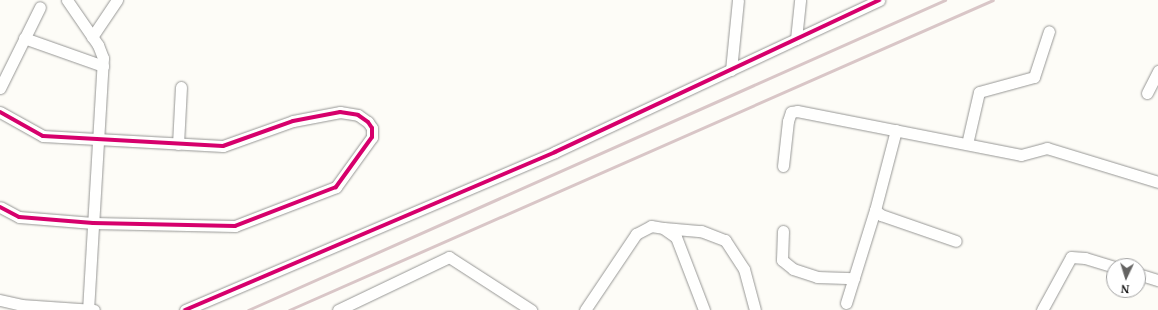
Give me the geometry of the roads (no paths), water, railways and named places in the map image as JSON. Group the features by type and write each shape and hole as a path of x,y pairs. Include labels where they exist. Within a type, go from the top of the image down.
{"street":[{"path":"0,300 21,305 91,309 103,58 92,37 67,0"},
{"path":"92,37 117,0"},
{"path":"731,70 738,0"},
{"path":"796,39 800,0"},
{"path":"185,310 555,152 879,0"},
{"path":"0,88 40,7"},
{"path":"967,144 979,92 1034,77 1049,31"},
{"path":"24,38 102,66"},
{"path":"1147,93 1158,71"},
{"path":"178,144 181,87"},
{"path":"783,166 791,112 798,111 1021,155 1047,148 1158,182"},
{"path":"0,112 43,136 223,146 294,121 340,112 358,115 372,128 372,137 336,187 236,226 94,224 19,217 0,208"},
{"path":"846,303 875,210 896,130"},
{"path":"875,210 881,215 956,241"},
{"path":"585,310 636,234 651,226 701,231 725,240 744,269 755,310"},
{"path":"663,228 676,236 704,310"},
{"path":"783,231 782,260 793,269 817,276 854,278"},
{"path":"338,310 449,257 531,310"},
{"path":"1042,310 1071,257 1085,258 1106,265"},
{"path":"1146,276 1158,280"}],"railway":[{"path":"248,310 945,0"},
{"path":"289,310 993,0"}]}
